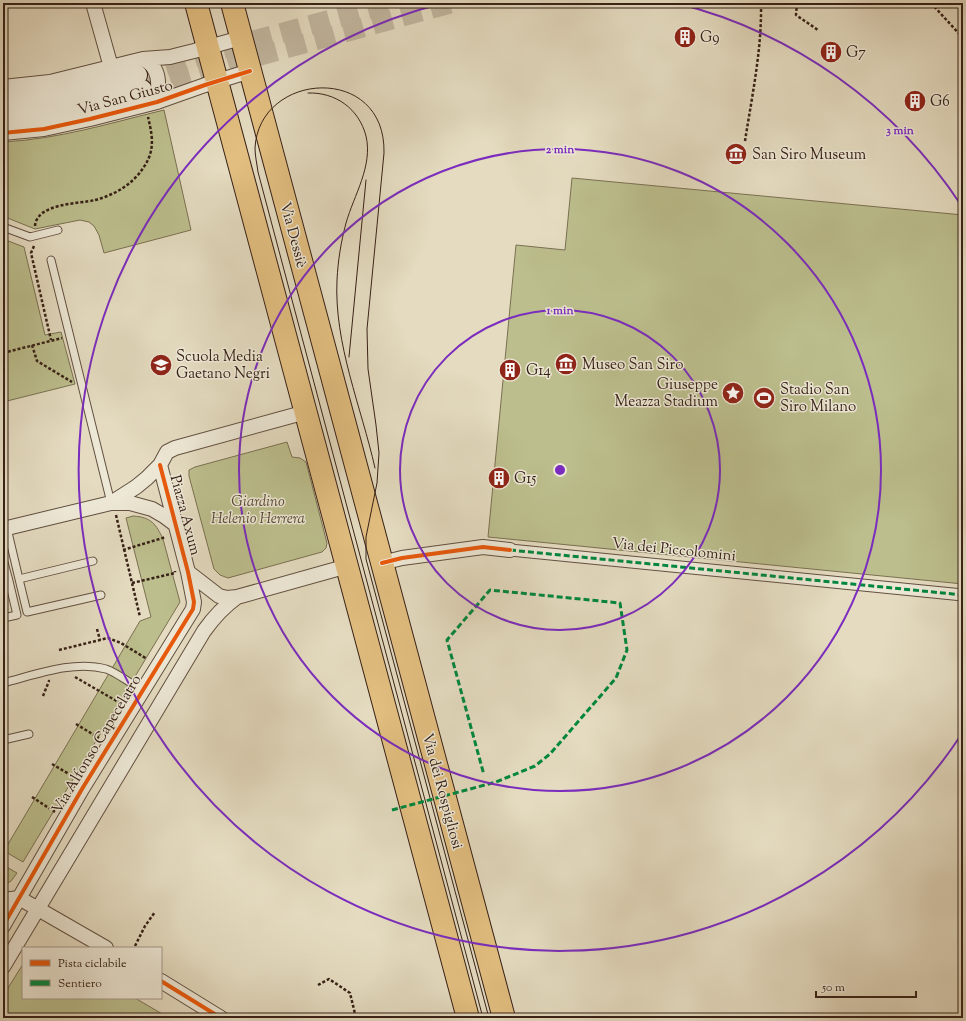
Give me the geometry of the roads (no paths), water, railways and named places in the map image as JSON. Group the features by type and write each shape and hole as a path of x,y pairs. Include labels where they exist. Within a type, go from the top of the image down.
{"main road":[{"path":"196,3 468,1018"},
{"name":"Via Dessiè","path":"232,3 346,431"},
{"name":"Via San Giusto","path":"3,102 145,86"},
{"name":"Via San Giusto","path":"3,118 47,113 145,86"},
{"name":"Piazza Axum","path":"306,412 316,410 333,415 346,431 382,563 347,568"},
{"name":"Via dei Rospigliosi","path":"382,563 504,1018"}],"street":[{"path":"93,3 111,67"},
{"name":"Via San Giusto","path":"145,86 170,56 208,48 241,38"},
{"name":"Via San Giusto","path":"3,87 50,82 111,67 145,86"},
{"name":"Via San Giusto","path":"3,133 66,124 145,86 217,82 250,71"},
{"name":"Piazza Axum","path":"111,503 136,487 160,465 167,452 175,448 306,412"},
{"name":"Piazza Axum","path":"160,465 176,525 181,572 219,596 227,598 237,597 337,569 347,568"},
{"path":"5,529 111,503"},
{"name":"Piazza Axum","path":"111,503 130,504 152,509 176,525"},
{"name":"Via dei Piccolomini","path":"382,563 402,558 483,547 963,595"},
{"name":"Via Alfonso Capecelatro","path":"3,926 81,785 143,691 193,609 194,602 181,572"},
{"path":"3,967 204,631 224,606 237,597"},
{"path":"81,785 102,801"},
{"path":"3,900 19,898 104,947"},
{"path":"162,983 212,1016"}],"lane":[{"path":"3,228 30,237 58,230"},
{"path":"51,260 111,503"},
{"path":"5,529 27,612 101,595"},
{"path":"3,559 6,582 17,615 3,618"},
{"path":"19,579 93,561"},
{"path":"3,684 69,667 84,666 108,670 143,691"},
{"path":"3,740 29,734"}],"tunnel":[{"path":"137,75 222,49 392,3"},
{"path":"142,90 229,64 452,3"}],"tram line":[{"path":"483,1018 258,172 255,148 262,122 277,104 298,92 322,88 345,92 365,103 379,124 384,153 367,329 368,369 379,453 377,483 366,537 366,559 489,1018"},
{"path":"308,93 318,93 337,99 345,104 358,118 363,126 366,136 367,158 365,169 349,212 340,251 337,280 337,304 344,351 375,468"},
{"path":"349,357 366,180"}],"place":[{"name":"G9","path":"685,37"},
{"name":"G7","path":"831,52"},
{"name":"G6","path":"915,101"},
{"name":"San Siro Museum","path":"736,154"},
{"name":"Museo San Siro","path":"566,364"},
{"name":"Scuola Media Gaetano Negri","path":"161,365"},
{"name":"G14","path":"510,370"},
{"name":"Giuseppe Meazza Stadium","path":"733,393"},
{"name":"Stadio San Siro Milano","path":"764,398"},
{"name":"G15","path":"499,478"}],"park label":[{"name":"Giardino Helenio Herrera","path":"258,510"}]}
